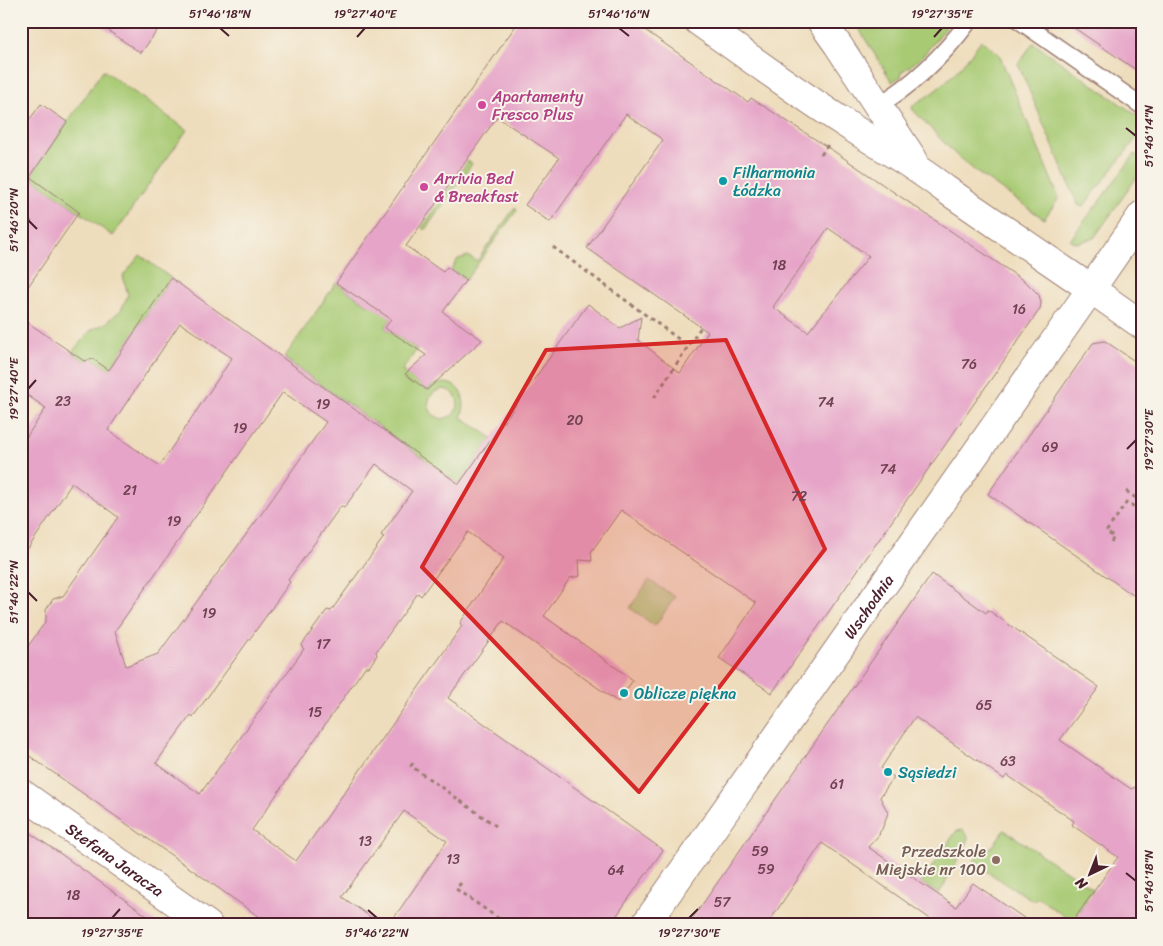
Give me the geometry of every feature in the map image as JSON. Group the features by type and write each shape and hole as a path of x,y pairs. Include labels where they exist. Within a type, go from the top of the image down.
{"street":[{"path":"698,21 846,124 888,148 1142,325"},
{"path":"821,21 904,146 927,175"},
{"name":"Wschodnia","path":"645,925 1142,215"},
{"name":"Stefana Jaracza","path":"21,794 208,925"}],"lane":[{"path":"877,106 915,81 931,67 968,21"},
{"path":"1020,21 1142,106"}],"path":[{"path":"553,248 688,346"},
{"path":"654,398 701,327"},
{"path":"1126,491 1141,500 1136,508"},
{"path":"1111,542 1114,537 1106,532 1127,502 1142,513"},
{"path":"413,763 411,766 496,826"},
{"path":"461,883 456,889 508,925"}],"highlighted area":[{"path":"726,340 825,549 639,792 422,567 546,350"}],"green space":[{"path":"854,21 936,21 946,28 920,59 900,73 902,76 892,82"},
{"path":"981,40 999,54 1059,198 1044,219 979,174 956,155 912,109 913,105 943,85 951,77"},
{"path":"1033,43 1142,119 1142,131 1083,207 1078,205 1018,64"},
{"path":"103,70 187,130 113,236 30,177"},
{"path":"1135,154 1142,159 1142,170 1094,238 1077,243 1070,240"},
{"path":"468,161 472,164 425,230 422,228"},
{"path":"515,207 517,210 466,280 451,270 458,259 468,256 477,261"},
{"path":"140,255 171,278 109,370 93,359 84,361 72,352 90,331 106,323 121,310 128,295 123,276"},
{"path":"336,283 368,305 373,299 395,313 385,328 417,349 402,371 427,390 443,383 456,387 461,393 463,400 464,408 461,417 492,438 459,484 284,358","holes":["444,389 455,395 458,407 453,415 443,419 436,417 432,413 428,403 433,394"]},
{"path":"649,580 675,597 655,626 630,608"},
{"path":"962,829 968,836 967,844 939,894 921,883 957,830 960,831"},
{"path":"1004,830 1093,889 1080,910 1099,925 1077,925 1037,897 1034,901 973,863 982,850 992,847"}],"building":[{"path":"94,21 164,21 141,53"},
{"path":"519,21 632,21 748,102 751,98 835,152 1027,283 1039,295 1041,303 1040,309 772,693 719,658 756,603 621,510 591,552 592,561 579,560 580,576 570,578 544,616 633,680 618,702 503,621 448,698 663,850 610,925 389,925 447,841 404,811 342,897 382,925 271,925 21,750 21,656 46,621 46,610 53,599 63,596 118,517 72,483 21,559 21,445 46,408 21,391 21,318 84,361 93,359 109,370 171,278 459,484 588,304 620,328 641,317 638,340 680,373 708,332 587,248 663,140 626,114 550,222 525,205 559,158 497,117 406,246 443,272 447,267 466,280 443,312 482,340 427,390 405,374 426,355 385,328 391,319 336,283","holes":["828,228 869,256 808,332 773,307","180,323 232,358 160,465 108,430","283,392 326,422 265,509 158,654 126,666 115,631","376,464 412,491 381,535 384,537 331,611 327,610 301,646 304,649 200,794 156,763 191,715 193,717 264,619 290,582 288,580 341,506 344,508","468,532 504,558 460,623 462,626 296,861 252,830 365,667 369,667 377,655 376,652 418,593 421,596"]},
{"path":"1064,21 1142,21 1142,74"},
{"path":"41,104 67,122 30,177 79,212 21,297 21,237 32,221 21,213 21,131"},
{"path":"1105,341 1142,366 1142,582 1133,595 988,494 1093,343"},
{"path":"932,574 986,613 988,610 1099,687 1060,740 1131,789 1142,784 1142,925 1070,925 1118,857 1072,825 1074,821 1007,775 1004,779 915,717 881,768 894,777 880,797 888,813 880,834 868,847 956,907 973,883 1034,925 939,925 822,843 767,925 688,925"},
{"path":"21,827 58,852 160,925 21,925"}],"place":[{"name":"Apartamenty Fresco Plus","path":"482,105"},
{"name":"Filharmonia Łódzka","path":"723,181"},
{"name":"Arrivia Bed & Breakfast","path":"424,187"},
{"name":"Oblicze piękna","path":"624,693"},
{"name":"Sąsiedzi","path":"888,772"},
{"name":"Przedszkole Miejskie nr 100","path":"996,860"}]}
